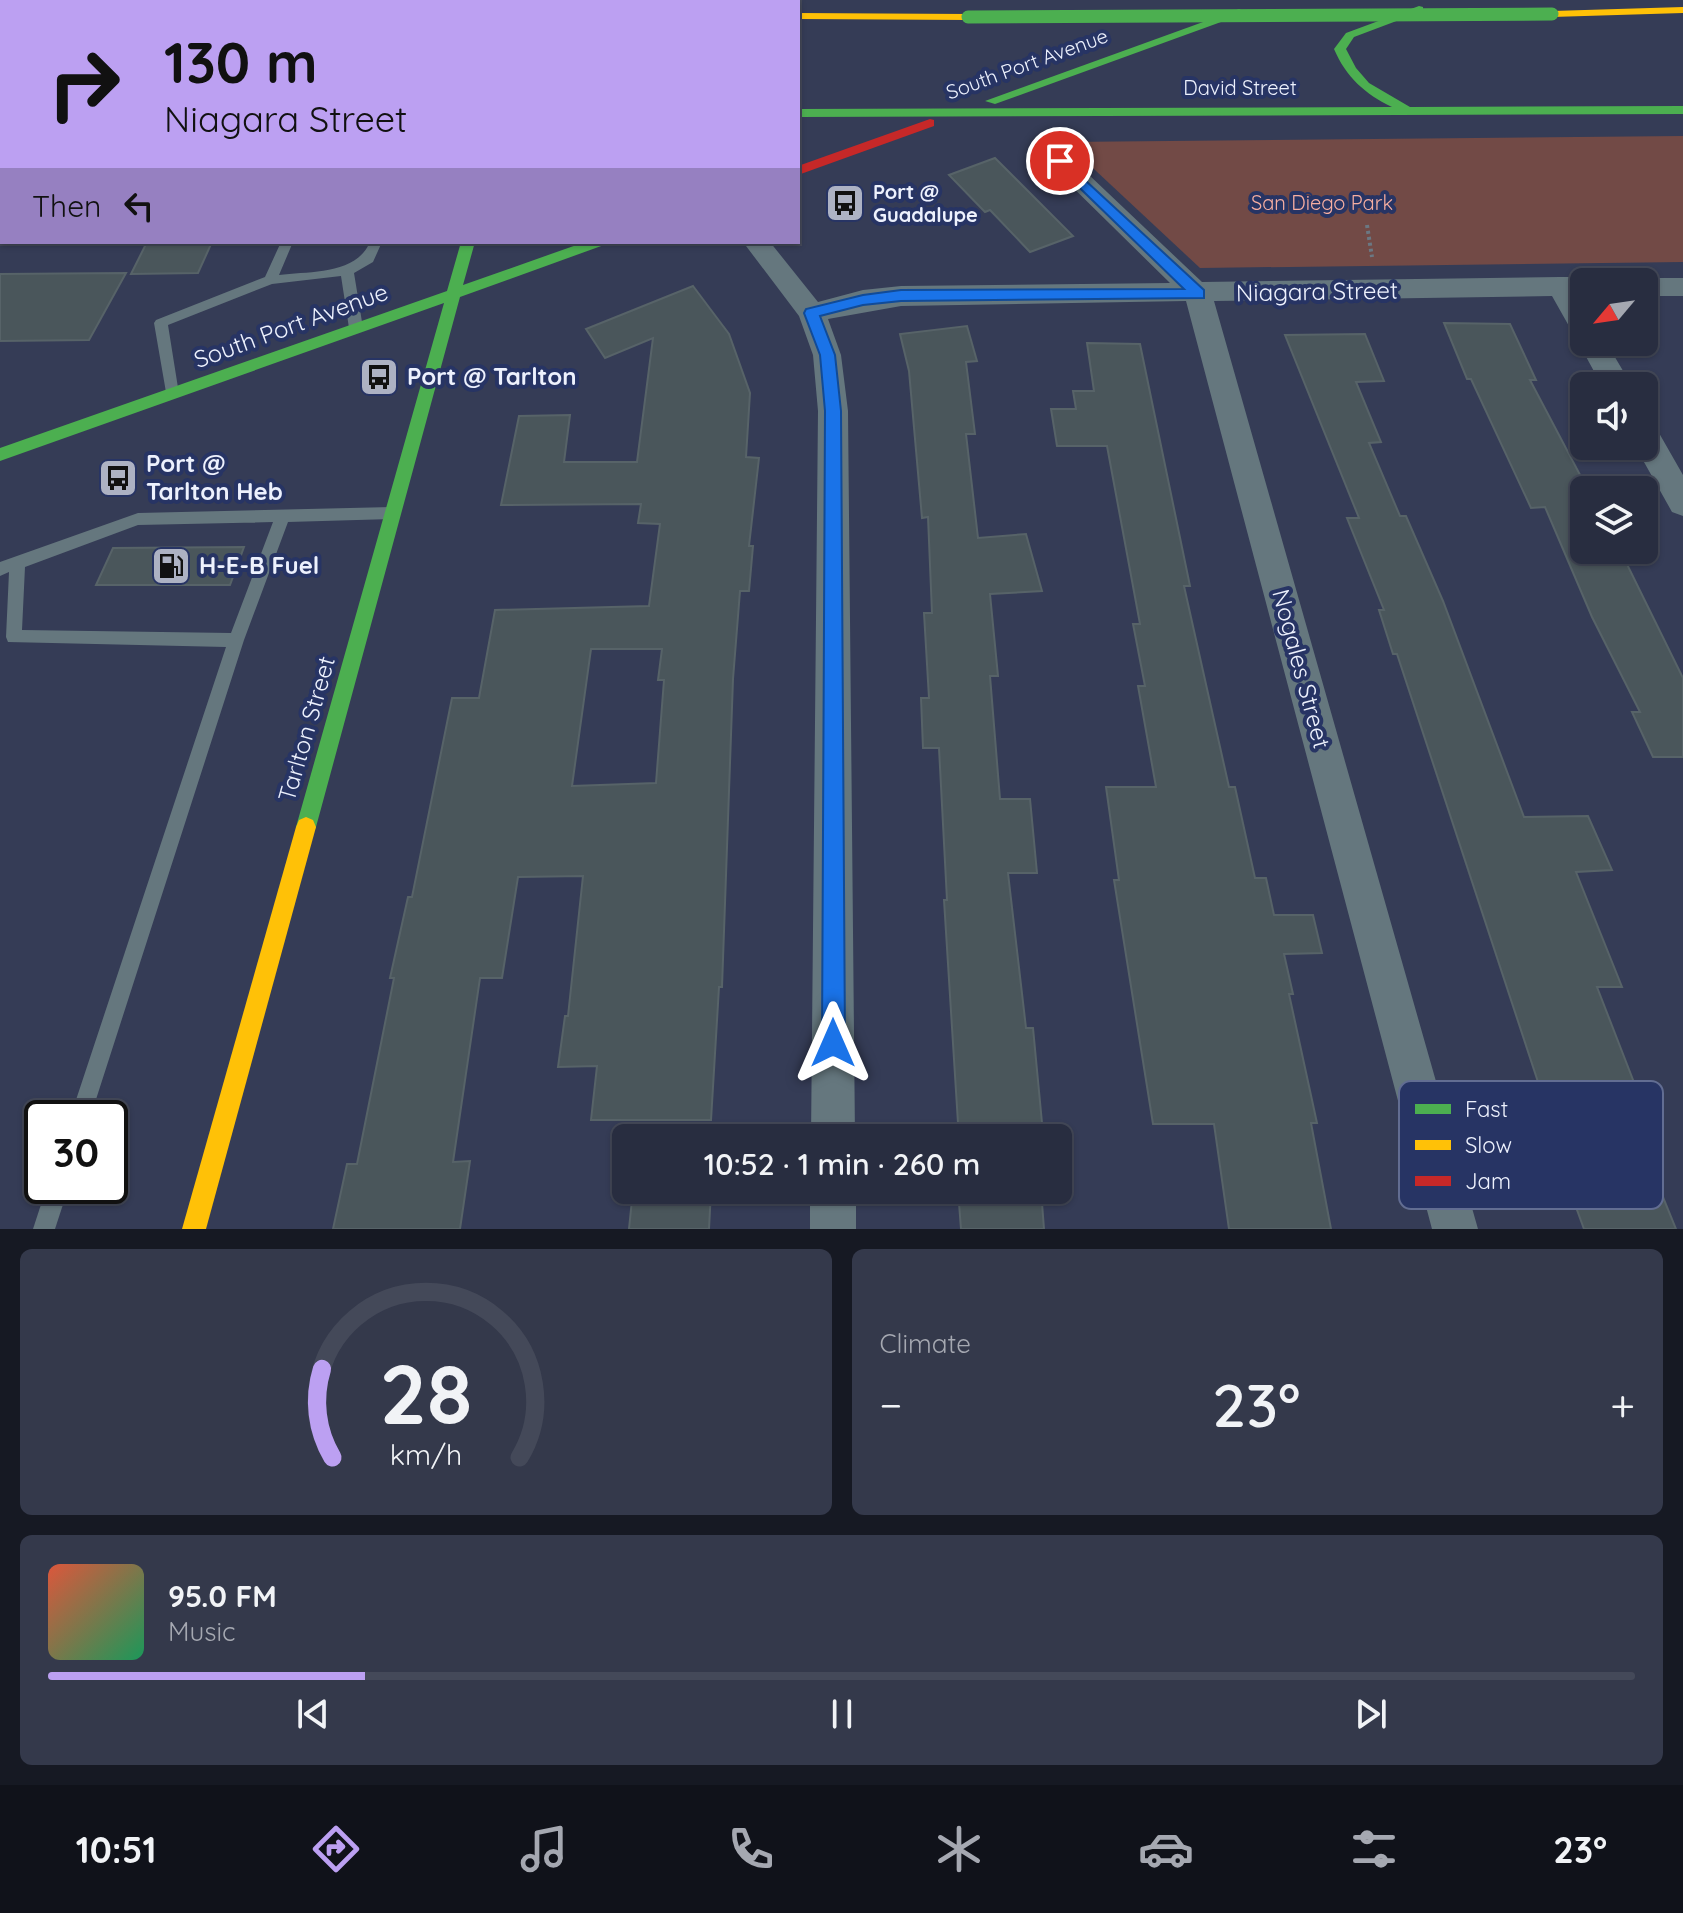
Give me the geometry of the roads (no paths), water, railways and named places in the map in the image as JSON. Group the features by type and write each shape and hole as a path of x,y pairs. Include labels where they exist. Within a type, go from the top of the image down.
{"main road":[{"name":"South Port Avenue","path":"800,170 1271,0"},
{"path":"1407,109 1357,84 1344,65 1340,49 1350,35 1443,0"},
{"path":"800,16 1552,14 1683,10"},
{"name":"David Street","path":"800,113 1683,110"},
{"name":"Tarlton Street","path":"194,1229 467,244"},
{"name":"South Port Avenue","path":"0,455 593,244"}],"street":[{"path":"1060,161 1198,294"},
{"path":"758,244 812,313 827,355 833,411 833,1124"},
{"name":"Niagara Street","path":"812,313 863,300 901,296 1198,294 1570,286"},
{"path":"1658,287 1683,287"},
{"name":"Nogales Street","path":"1198,294 1414,1081"},
{"path":"1658,459 1683,503"},
{"path":"833,1204 833,1229"},
{"name":"Nogales Street","path":"1450,1209 1455,1229"}],"lane":[{"path":"270,280 286,244"},
{"path":"172,394 161,323 270,280 347,271 369,259 375,244"},
{"path":"347,271 356,328"},
{"path":"0,569 138,519 392,513"},
{"path":"86,1100 236,640 283,516"},
{"path":"17,563 14,637 236,640"},
{"path":"44,1229 52,1204"}],"place":[{"name":"Port @ Guadalupe","path":"845,203"},
{"name":"Port @ Tarlton","path":"379,377"},
{"name":"Port @ Tarlton Heb","path":"118,478"},
{"name":"H-E-B Fuel","path":"171,566"}],"park label":[{"name":"San Diego Park","path":"1322,203"}]}
